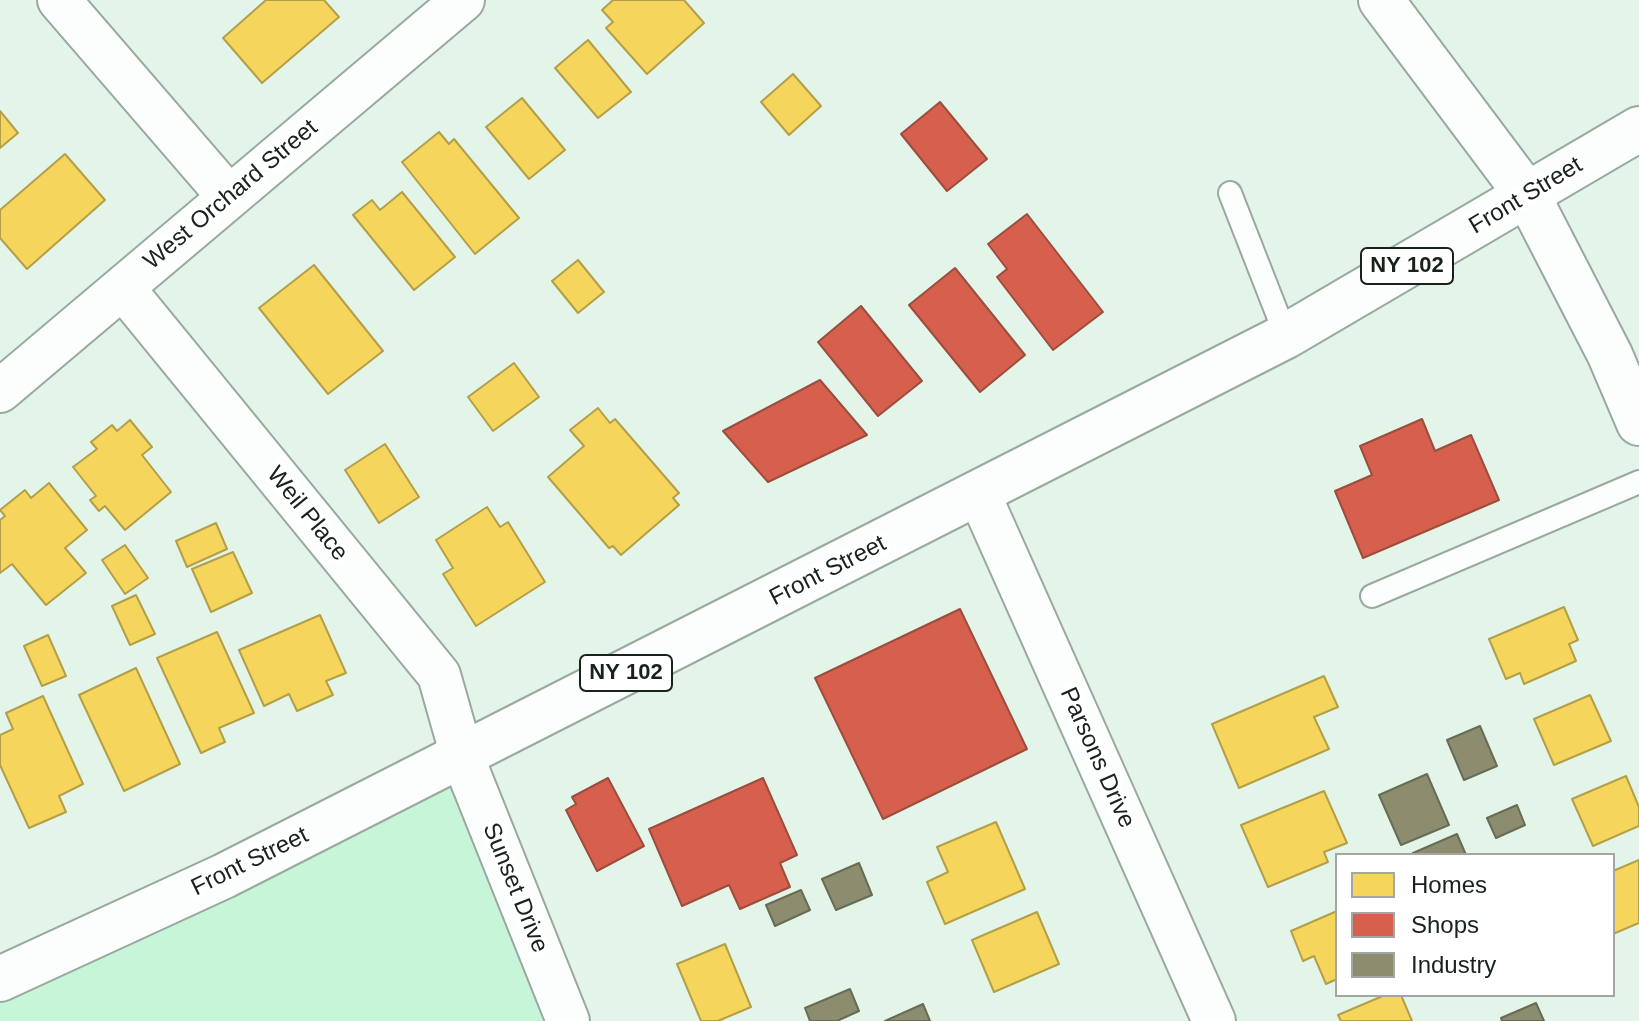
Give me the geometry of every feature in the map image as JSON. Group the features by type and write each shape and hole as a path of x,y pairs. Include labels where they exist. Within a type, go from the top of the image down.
{"main road":[{"path":"1381,0 1528,196 1610,355 1639,423"},
{"name":"Front Street","path":"0,979 224,876 1286,336 1639,129"}],"street":[{"path":"59,0 229,197"},
{"name":"West Orchard Street","path":"0,391 463,0"},
{"name":"Weil Place","path":"123,288 439,675 462,756"},
{"name":"Parsons Drive","path":"979,494 1214,1021"},
{"name":"Sunset Drive","path":"462,756 568,1021"}],"lane":[{"path":"1230,193 1286,336"},
{"path":"1372,596 1639,482"}],"green space":[{"path":"458,775 560,1021 0,1021 0,986"}],"building: Homes":[{"path":"266,0 324,0 339,17 262,83 223,38"},
{"path":"613,0 684,0 704,23 647,74 606,28 613,22 602,10"},
{"path":"588,40 631,92 598,118 555,68"},
{"path":"793,74 821,106 789,135 761,102"},
{"path":"522,98 565,150 529,179 486,127"},
{"path":"0,111 18,133 0,148"},
{"path":"439,132 449,144 454,139 519,218 475,254 402,162"},
{"path":"65,154 105,200 27,269 0,238 0,210"},
{"path":"402,192 455,257 414,290 353,215 372,200 380,210"},
{"path":"578,260 604,292 578,313 552,281"},
{"path":"314,265 383,351 328,394 259,308"},
{"path":"514,363 539,397 493,431 468,397"},
{"path":"598,408 610,423 615,419 679,493 673,498 679,505 621,555 613,546 609,548 548,477 584,446 570,430"},
{"path":"130,420 152,447 142,455 171,492 125,530 105,506 99,511 90,500 96,496 73,467 97,449 91,442 112,425 117,431"},
{"path":"385,444 419,497 379,523 345,470"},
{"path":"49,483 87,530 65,548 86,573 46,605 12,564 0,573 0,520 5,516 0,510 25,490 31,498"},
{"path":"487,507 500,527 508,522 545,582 476,626 443,574 453,568 436,540"},
{"path":"216,523 227,549 187,567 176,541"},
{"path":"125,545 148,578 125,594 102,560"},
{"path":"233,552 252,593 211,612 192,569"},
{"path":"136,595 155,634 130,645 112,606"},
{"path":"1564,607 1578,640 1569,644 1576,661 1524,684 1520,673 1506,679 1489,639"},
{"path":"320,615 346,673 326,681 333,695 297,711 289,694 264,706 239,650"},
{"path":"217,632 254,713 219,728 225,742 201,753 157,658"},
{"path":"48,635 66,676 42,686 24,646"},
{"path":"136,668 180,764 124,791 79,695"},
{"path":"1324,676 1338,707 1314,717 1329,749 1239,788 1212,724"},
{"path":"1590,695 1611,741 1554,765 1534,719"},
{"path":"43,696 83,784 59,796 66,812 29,828 0,765 0,735 13,729 6,713"},
{"path":"1626,776 1639,807 1639,826 1593,846 1572,799"},
{"path":"1324,791 1347,843 1324,852 1328,862 1268,887 1241,825"},
{"path":"996,822 1025,889 945,924 927,882 948,872 937,847"},
{"path":"1639,860 1639,923 1615,933 1615,870"},
{"path":"1037,912 1059,964 994,992 972,940"},
{"path":"1335,912 1335,980 1326,984 1314,956 1303,961 1291,931"},
{"path":"725,944 751,1007 718,1021 701,1021 677,964"},
{"path":"1380,997 1402,997 1412,1021 1341,1021 1338,1015"}],"building: Shops":[{"path":"940,102 987,159 947,191 901,134"},
{"path":"1027,214 1103,312 1053,350 997,277 1007,269 988,244"},
{"path":"955,268 1025,355 980,392 909,305"},
{"path":"861,306 922,381 878,416 818,342"},
{"path":"820,380 867,435 768,482 723,431"},
{"path":"1422,419 1435,451 1471,435 1499,500 1363,558 1335,491 1372,475 1360,446"},
{"path":"960,609 1027,749 883,819 815,678"},
{"path":"608,778 644,846 597,871 566,810 576,804 572,797"},
{"path":"763,778 797,855 780,863 790,887 740,909 729,885 682,906 649,829"}],"building: Industry":[{"path":"1480,726 1497,766 1464,780 1447,740"},
{"path":"1427,774 1449,825 1401,845 1379,795"},
{"path":"1517,805 1525,825 1496,838 1487,818"},
{"path":"1457,834 1465,853 1413,853"},
{"path":"859,863 872,895 836,910 822,879"},
{"path":"801,890 810,910 775,926 766,905"},
{"path":"850,989 859,1011 837,1021 810,1021 805,1008"},
{"path":"1536,1003 1544,1021 1502,1021 1501,1018"},
{"path":"923,1004 930,1021 885,1021"}]}
